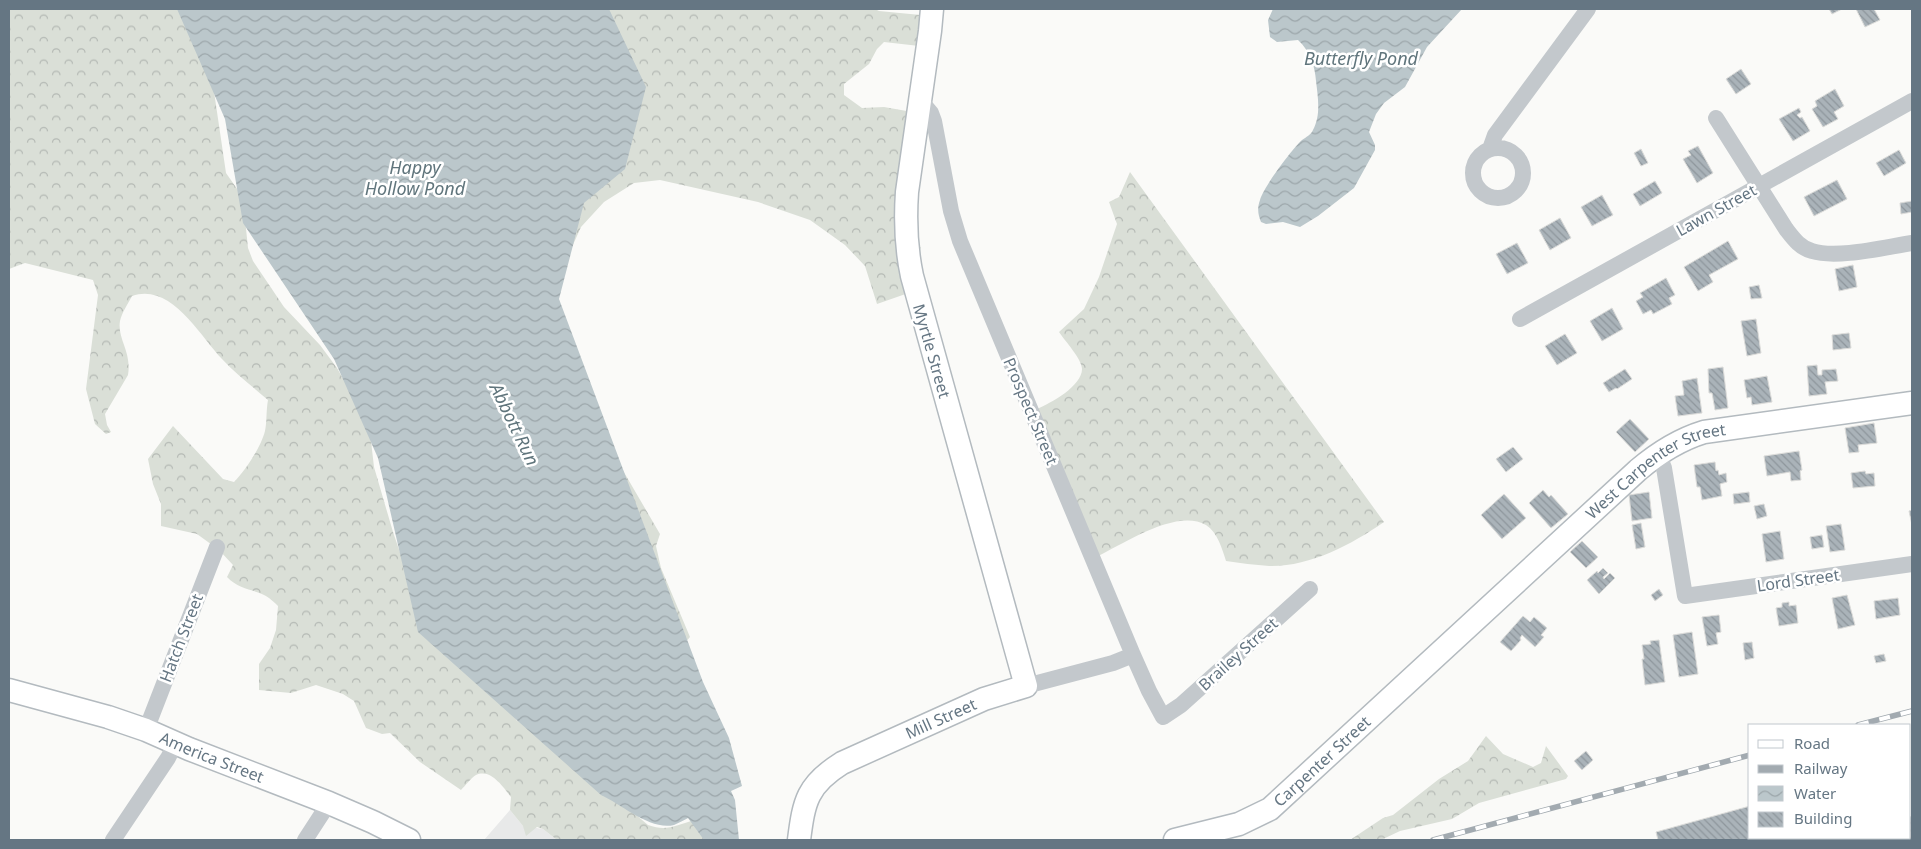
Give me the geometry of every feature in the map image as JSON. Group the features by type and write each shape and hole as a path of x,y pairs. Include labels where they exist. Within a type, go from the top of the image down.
{"street":[{"name":"Myrtle Street","path":"932,9 906,192 908,257 1026,686"},
{"path":"1490,149 1495,135 1588,9"},
{"name":"Prospect Street","path":"920,100 931,113 934,121 951,211 960,241 1133,655 1163,717"},
{"name":"Lawn Street","path":"1520,319 1912,101"},
{"path":"1716,118 1792,238 1800,245 1810,251 1834,254 1912,243"},
{"name":"West Carpenter Street","path":"1449,644 1638,470 1658,453 1680,441 1704,432 1912,403"},
{"name":"Lord Street","path":"1658,453 1664,468 1684,596 1912,564"},
{"name":"Hatch Street","path":"146,730 217,547"},
{"name":"Brailey Street","path":"1163,717 1181,705 1310,589"},
{"name":"Carpenter Street","path":"1175,840 1240,824 1270,809 1449,644"},
{"name":"Mill Street","path":"799,840 806,800 816,782 842,763 984,699 1133,655"},
{"name":"America Street","path":"9,690 108,717 146,730 175,744 329,803 409,840"},
{"path":"113,840 168,758 175,744"},
{"path":"305,840 329,803"}],"shaded area":[{"path":"510,810 523,826 543,829 557,840 484,840"}],"green space":[{"path":"9,9 187,9 207,44 226,173 240,193 244,209 248,248 253,261 284,307 320,345 337,368 350,391 371,441 374,467 393,532 417,602 506,702 517,721 527,722 648,825 666,828 695,820 707,840 557,840 543,829 537,827 526,836 523,826 510,810 511,797 492,776 487,774 476,775 461,790 420,762 390,733 382,734 366,728 354,701 343,694 316,685 291,693 259,690 259,664 270,648 276,630 278,606 264,595 232,582 227,577 233,565 219,550 197,534 161,526 161,504 153,484 148,459 173,426 223,479 234,482 243,472 263,437 266,428 268,400 227,365 194,325 172,304 159,297 146,294 132,296 120,321 121,334 129,367 128,375 105,414 107,425 111,432 106,434 95,424 86,389 98,295 93,280 25,263 9,269"},
{"path":"605,9 875,9 931,16 928,47 884,42 877,49 869,64 844,84 844,95 862,108 884,107 918,113 910,205 912,236 921,248 912,254 917,290 877,304 865,266 845,245 810,220 758,202 660,180 634,183 604,202 581,227 554,287 577,371 618,462 660,534 656,546 661,568 690,637 684,644 634,550 584,430 555,371 542,325 540,309 546,249 554,234 580,206 601,188 615,167 624,143 626,123 622,94 621,58 618,43"},
{"path":"1130,172 1384,522 1358,539 1329,553 1299,563 1284,565 1269,566 1226,561 1214,532 1206,525 1194,521 1181,521 1151,529 1098,556 1037,409 1065,393 1077,382 1081,375 1082,369 1079,360 1059,332 1084,309 1099,277 1117,224 1109,202 1119,197"},
{"path":"1486,736 1503,754 1533,767 1541,763 1546,746 1568,776 1566,779 1479,803 1452,819 1400,831 1381,840 1350,840 1383,818 1393,815 1439,779 1468,761"}],"water":[{"name":"Happy Hollow Pond","path":"177,9 609,9 646,87 625,169 584,203 559,299 703,682 729,738 742,786 731,791 735,800 739,840 704,840 688,818 674,825 656,824 636,816 601,795 418,632 378,458 334,359 243,223 225,119"},
{"name":"Butterfly Pond","path":"1273,9 1462,9 1427,47 1405,87 1384,103 1376,114 1369,132 1375,145 1375,150 1354,188 1318,216 1300,227 1283,222 1266,224 1261,222 1258,209 1262,194 1278,169 1302,140 1312,132 1316,124 1318,112 1315,75 1311,59 1306,49 1298,40 1277,42 1270,37 1268,20"}],"building":[{"path":"1829,9 1842,9 1832,14"},
{"path":"1856,9 1874,9 1880,20 1865,27"},
{"path":"1741,69 1751,84 1736,94 1726,79"},
{"path":"1835,89 1844,106 1834,112 1838,119 1823,127 1812,109 1817,106 1815,101"},
{"path":"1799,108 1801,112 1797,115 1800,118 1802,117 1810,131 1793,141 1779,119"},
{"path":"1698,146 1713,173 1697,183 1683,159 1691,155 1688,151"},
{"path":"1641,149 1648,163 1641,166 1634,153"},
{"path":"1899,150 1906,163 1884,176 1876,163"},
{"path":"1837,180 1847,199 1814,216 1804,197"},
{"path":"1655,181 1662,193 1640,206 1633,194"},
{"path":"1602,195 1613,215 1592,226 1581,207"},
{"path":"1912,201 1912,212 1901,214 1900,203"},
{"path":"1560,218 1571,238 1550,250 1539,230"},
{"path":"1728,241 1738,259 1709,275 1713,282 1698,291 1684,267"},
{"path":"1517,243 1528,263 1507,274 1496,254"},
{"path":"1853,265 1857,287 1839,291 1835,269"},
{"path":"1666,278 1675,295 1669,298 1672,304 1653,314 1651,310 1643,314 1636,301 1643,297 1640,293"},
{"path":"1759,285 1762,298 1751,299 1749,287"},
{"path":"1612,308 1623,329 1602,341 1590,321"},
{"path":"1756,319 1761,353 1747,356 1741,321"},
{"path":"1849,333 1851,348 1833,350 1832,335"},
{"path":"1565,334 1577,353 1557,365 1545,346"},
{"path":"1817,365 1818,375 1822,375 1822,370 1836,369 1838,381 1825,382 1827,394 1809,396 1807,366"},
{"path":"1723,367 1728,408 1715,410 1712,393 1709,393 1708,369"},
{"path":"1625,369 1632,379 1609,392 1603,383"},
{"path":"1767,376 1772,402 1752,405 1751,397 1747,398 1744,380"},
{"path":"1697,378 1702,413 1678,416 1675,396 1684,395 1682,381"},
{"path":"1630,419 1649,439 1635,452 1616,432"},
{"path":"1874,423 1877,443 1858,445 1859,452 1849,453 1845,428"},
{"path":"1513,447 1523,459 1506,472 1496,459"},
{"path":"1799,451 1802,470 1800,471 1801,480 1791,481 1790,472 1767,476 1764,456"},
{"path":"1715,462 1716,471 1718,470 1719,475 1726,473 1727,482 1720,484 1722,496 1702,500 1700,487 1697,487 1694,465"},
{"path":"1865,471 1866,474 1874,473 1875,486 1853,488 1851,473"},
{"path":"1543,490 1549,497 1551,495 1568,514 1551,528 1529,503"},
{"path":"1649,492 1652,518 1632,521 1629,495"},
{"path":"1749,492 1750,502 1734,504 1733,494"},
{"path":"1504,494 1526,518 1502,539 1481,515"},
{"path":"1764,504 1767,516 1757,519 1754,506"},
{"path":"1912,510 1912,525 1909,511"},
{"path":"1641,523 1645,547 1636,549 1632,525"},
{"path":"1841,524 1845,550 1830,552 1826,526"},
{"path":"1780,531 1784,559 1766,562 1762,534"},
{"path":"1822,535 1824,547 1812,549 1810,537"},
{"path":"1582,541 1598,557 1586,568 1570,552"},
{"path":"1603,568 1608,573 1603,577 1604,579 1610,573 1615,578 1599,594 1587,580"},
{"path":"1659,589 1663,595 1655,601 1651,595"},
{"path":"1847,595 1855,625 1838,629 1832,598"},
{"path":"1898,598 1900,615 1876,619 1874,601"},
{"path":"1789,602 1789,606 1796,605 1798,623 1779,626 1776,608 1782,607 1782,603"},
{"path":"1719,615 1721,632 1716,633 1718,644 1707,646 1702,617"},
{"path":"1523,616 1530,622 1534,617 1547,628 1541,635 1544,637 1535,647 1522,635 1521,640 1511,651 1500,642"},
{"path":"1692,632 1698,674 1679,677 1673,635"},
{"path":"1659,640 1665,682 1645,685 1642,645 1651,644 1650,641"},
{"path":"1752,642 1754,658 1745,660 1743,643"},
{"path":"1884,654 1886,661 1876,663 1874,656"},
{"path":"1586,751 1593,760 1582,770 1574,761"},
{"path":"1748,807 1748,839 1911,839 1912,816 1912,840 1658,840 1656,832"}],"railway":[{"path":"1862,724 1912,711"},
{"path":"1433,840 1748,756"}],"water label":[{"name":"Abbott Run","path":"515,424"}]}
